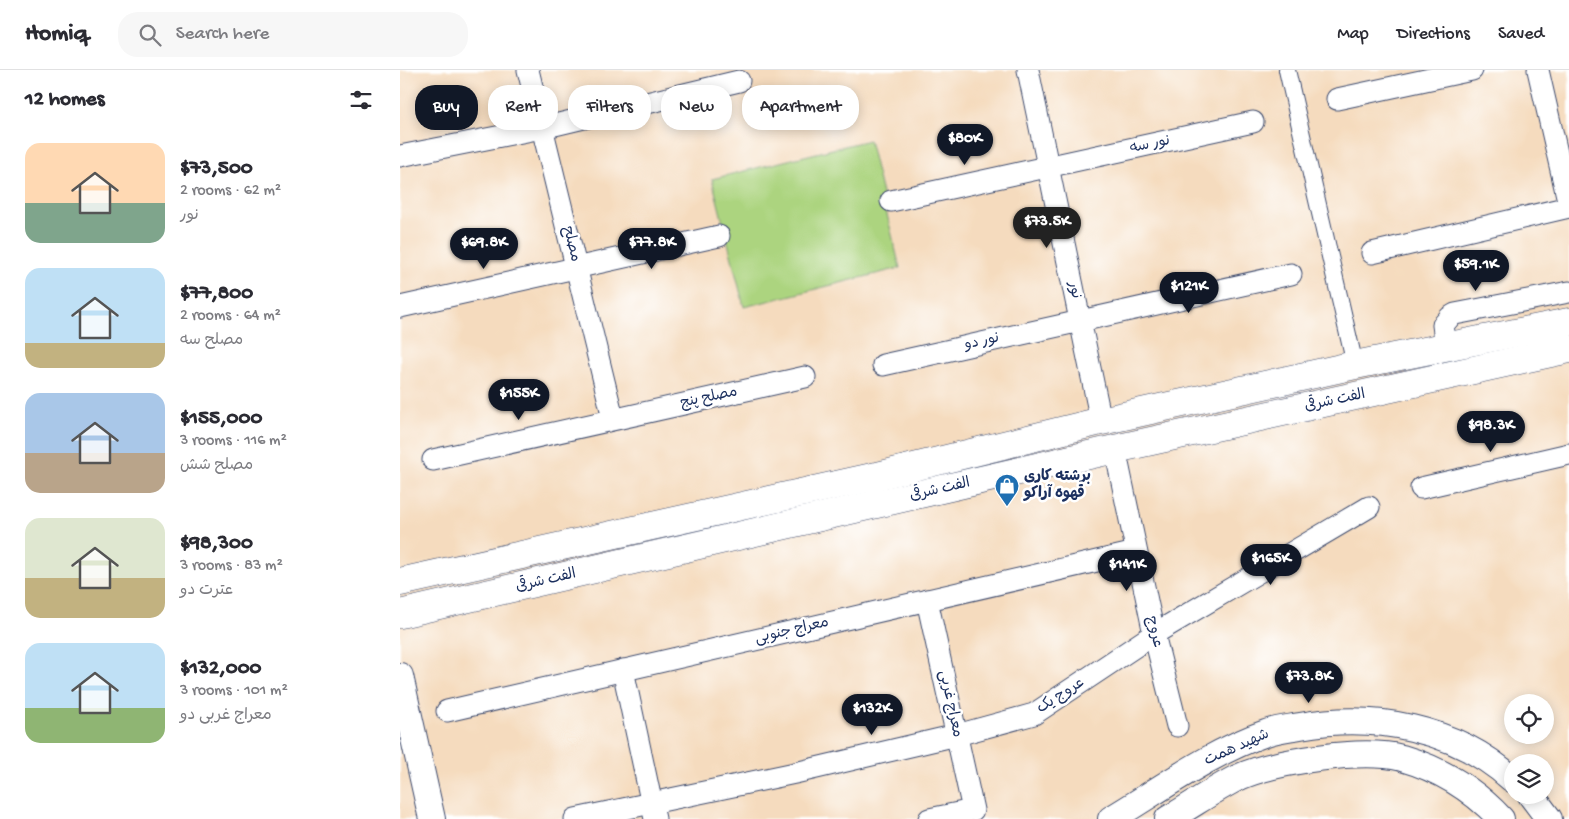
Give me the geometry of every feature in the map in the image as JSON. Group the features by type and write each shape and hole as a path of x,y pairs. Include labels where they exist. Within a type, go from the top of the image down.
{"main road":[{"name":"الفت شرقی","path":"400,582 877,476 1101,421 1355,365 1569,322"},
{"name":"الفت شرقی","path":"400,614 1115,449 1569,349"}],"street":[{"name":"مصلح","path":"528,70 532,85"},
{"name":"نور","path":"1028,70 1101,421"},
{"path":"1287,70 1355,365"},
{"path":"1337,100 1472,70"},
{"path":"1372,253 1569,206 1538,70"},
{"path":"558,124 739,81"},
{"name":"نور سه","path":"891,201 1253,122"},
{"path":"400,156 532,130"},
{"name":"مصلح","path":"542,130 613,418"},
{"path":"400,308 719,236"},
{"name":"نور دو","path":"883,364 1291,274"},
{"path":"1446,346 1443,325 1455,314 1569,292"},
{"name":"مصلح پنج","path":"433,460 613,418 805,377"},
{"name":"عروج","path":"1115,449 1154,634 1177,726"},
{"path":"1421,488 1569,454"},
{"name":"عروج یک","path":"576,819 653,811 795,773 957,735 1034,714 1154,634 1369,507"},
{"name":"معراج جنوبی","path":"447,711 1136,552"},
{"name":"معراج غربی","path":"927,600 973,810 929,819"},
{"path":"623,670 653,811"},
{"path":"400,676 432,819"},
{"name":"شهید همت","path":"1111,819 1206,761 1267,732 1322,722 1351,720 1416,728 1458,743 1504,771"},
{"name":"شهید همت","path":"1168,819 1238,778 1303,758 1363,756 1400,758 1421,765 1462,784 1501,819"},
{"path":"1538,804 1549,819"}],"green space":[{"path":"869,140 900,268 744,307 712,179"}],"place":[{"name":"برشته کاری قهوه آراکو","path":"1007,507"}]}
